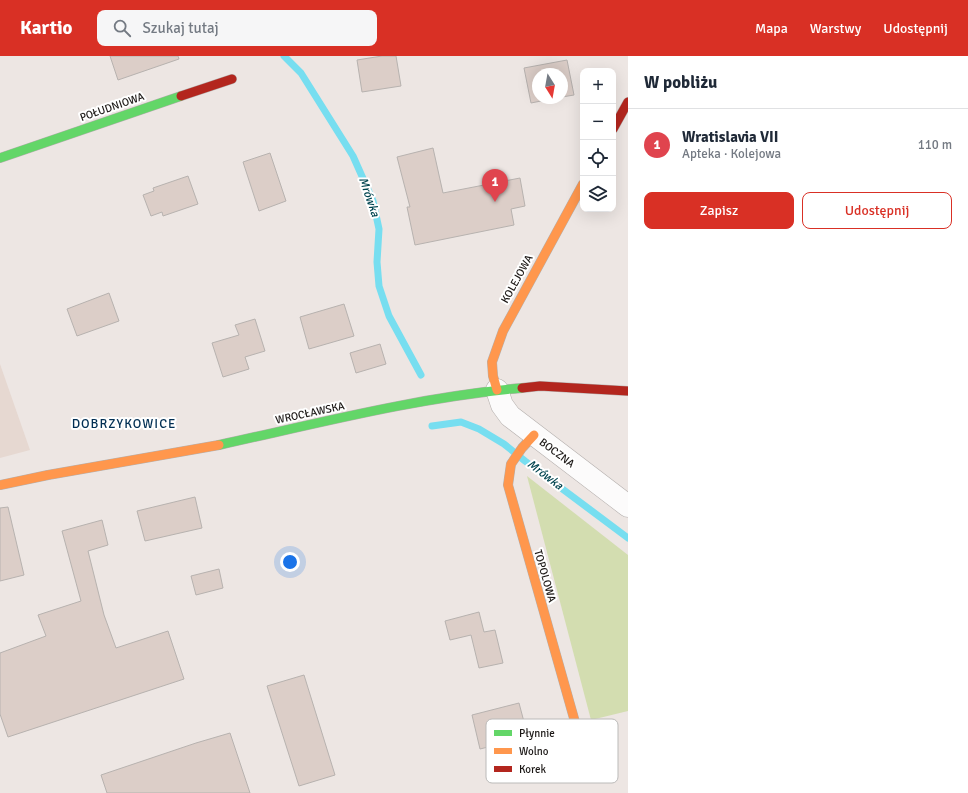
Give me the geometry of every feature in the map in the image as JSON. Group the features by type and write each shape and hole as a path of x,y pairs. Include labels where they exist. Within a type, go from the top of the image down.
{"street":[{"name":"POŁUDNIOWA","path":"0,158 232,79"},
{"path":"616,124 628,102"},
{"name":"KOLEJOWA","path":"497,390 493,376 492,362 502,331 580,189"},
{"name":"WROCŁAWSKA","path":"0,485 48,475 209,447 406,404 497,390 540,386 628,391"},
{"name":"BOCZNA","path":"497,390 502,405 528,441 628,506"},
{"name":"TOPOLOWA","path":"528,441 511,464 508,485 574,719"}],"shaded area":[{"path":"0,364 30,450 0,458"}],"green space":[{"path":"527,476 628,555 628,711 591,719"}],"building":[{"path":"110,56 178,56 179,59 118,80"},
{"path":"382,56 396,56 401,86 362,92 357,60"},
{"path":"567,60 574,95 568,96 568,68 532,68 531,103 524,68"},
{"path":"433,148 443,193 520,178 525,206 511,209 514,225 415,245 407,207 410,207 397,157"},
{"path":"270,153 286,201 259,211 243,162"},
{"path":"188,176 198,204 163,216 162,212 151,216 143,195 154,191 153,188"},
{"path":"109,293 119,321 77,336 67,309"},
{"path":"344,304 354,336 309,349 300,317"},
{"path":"255,319 265,351 245,357 249,369 223,377 212,343 239,335 235,325"},
{"path":"380,344 386,364 356,373 350,353"},
{"path":"195,497 202,528 145,541 137,511"},
{"path":"8,507 24,575 0,581 0,508"},
{"path":"102,520 108,545 88,551 104,615 116,648 168,631 184,679 8,737 0,714 0,653 46,636 38,615 81,601 62,531"},
{"path":"219,569 223,588 196,595 191,576"},
{"path":"479,612 484,632 495,630 503,663 479,668 471,635 450,640 445,621"},
{"path":"304,675 335,775 299,786 267,686"},
{"path":"519,703 523,719 486,719 486,748 480,749 472,715"},
{"path":"230,733 250,793 107,793 101,775"}],"waterway":[{"name":"Mrówka","path":"284,56 301,73 353,156 373,201 379,229 377,262 379,286 389,316 421,375"},
{"name":"Mrówka","path":"432,426 461,422 479,429 504,444 628,538"}],"traffic: fast":[{"path":"0,158 181,96"},
{"path":"219,445 407,404 484,392 522,388"}],"traffic: slow":[{"path":"497,390 493,376 492,362 503,331 580,190"},
{"path":"534,435 522,448 511,464 508,485 574,719"},
{"path":"0,485 48,475 219,445"}],"traffic: jam":[{"path":"181,96 232,79"},
{"path":"616,124 628,102"},
{"path":"522,388 540,386 628,391"}],"place":[{"name":"Wratislavia VII","path":"495,202"}],"district":[{"name":"DOBRZYKOWICE","path":"124,424"}]}
